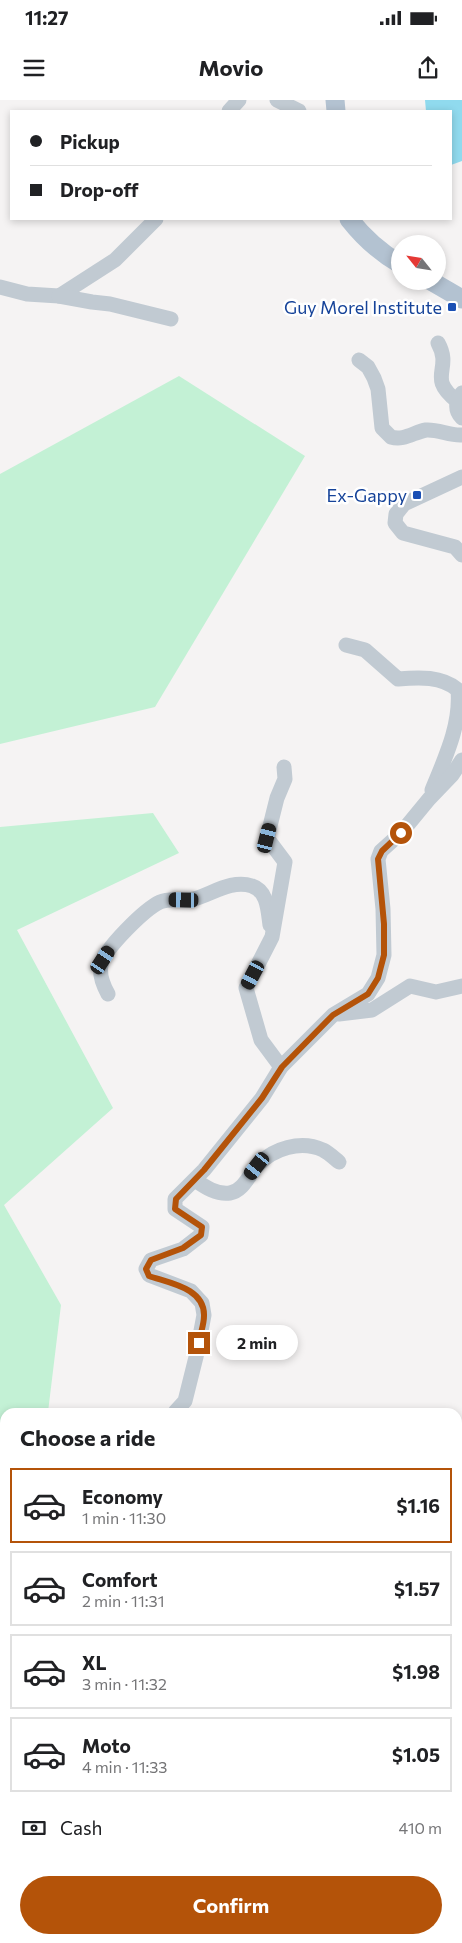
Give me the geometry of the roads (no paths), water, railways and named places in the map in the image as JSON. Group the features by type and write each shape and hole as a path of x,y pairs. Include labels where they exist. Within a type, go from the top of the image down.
{"main road":[{"path":"350,220 368,242 391,258"},
{"path":"446,290 462,299"}],"street":[{"path":"230,110 239,100"},
{"path":"277,100 298,110"},
{"path":"59,296 115,260 155,220"},
{"path":"0,288 26,294 59,296 110,304 171,319"},
{"path":"438,343 443,357 441,384 445,392 459,396 458,414 462,418"},
{"path":"359,360 368,367 376,384 381,405 382,428 391,437 402,438 424,430 462,435"},
{"path":"462,478 404,504 396,514 395,523 402,533 455,547 462,555"},
{"path":"346,645 365,650 398,679 437,679 449,682 458,690 459,714 448,750 429,799"},
{"path":"179,1408 185,1401 196,1357 204,1315 202,1303 191,1291 149,1276 146,1269 151,1260 183,1248 201,1235 202,1227 175,1209 176,1199 262,1098 282,1067 333,1015 368,994 378,978 384,955 383,909 378,859 382,851 401,833 452,775 462,760"},
{"path":"282,1067 262,1040 246,988 272,937 285,862 267,838 277,798 285,779 284,767"},
{"path":"108,994 102,982 101,966 103,960 116,942 141,915 160,902 194,899 229,886 252,886 264,895 272,937"},
{"path":"333,1015 372,1010 410,986 436,992 462,986"},
{"path":"194,1180 217,1192 230,1193 239,1189 266,1157 283,1149 302,1145 326,1151 339,1162"}],"water":[{"path":"425,100 462,100 462,161 452,165 452,110 426,110"}],"place":[{"name":"Guy Morel Institute","path":"452,307"},
{"name":"Ex-Gappy","path":"417,495"}]}
